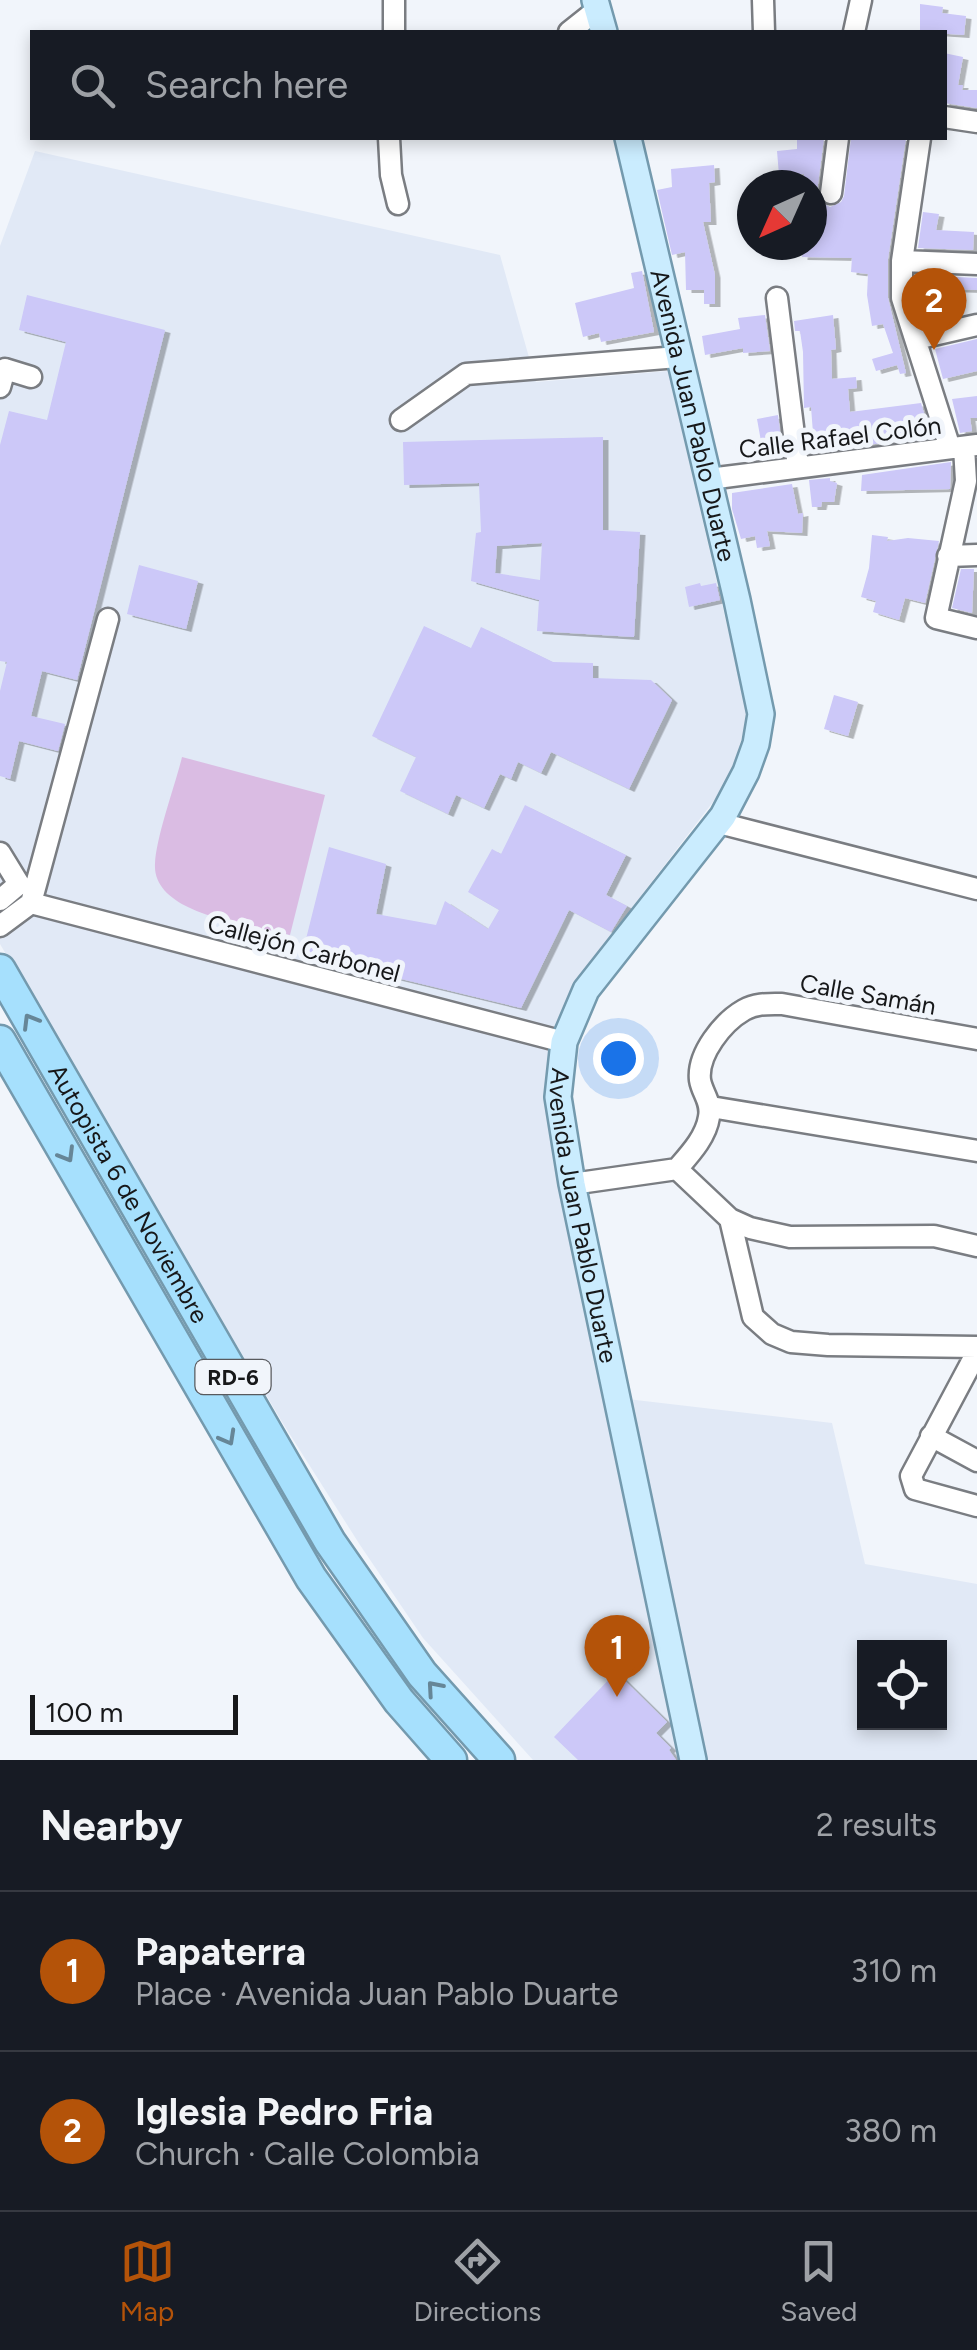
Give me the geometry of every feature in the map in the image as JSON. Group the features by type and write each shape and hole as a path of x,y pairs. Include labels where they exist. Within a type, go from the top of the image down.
{"highway":[{"name":"Autopista 6 de Noviembre","path":"0,970 330,1542 422,1674 499,1760"},
{"name":"Autopista 6 de Noviembre","path":"0,1041 311,1578 399,1701 451,1760"}],"main road":[{"name":"Avenida Juan Pablo Duarte","path":"628,140 761,714 746,772 718,823 586,990 564,1042 558,1097 572,1184 692,1760"}],"street":[{"path":"394,0 394,30"},
{"path":"763,0 764,30"},
{"path":"854,30 861,0"},
{"path":"572,30 599,14"},
{"path":"947,117 977,122"},
{"path":"389,140 398,204"},
{"path":"832,193 838,140"},
{"path":"920,140 902,261 902,298 964,447 966,481 936,618 977,628"},
{"path":"902,261 977,264"},
{"path":"776,298 798,468"},
{"path":"916,339 977,325"},
{"path":"400,420 466,374 678,357"},
{"path":"0,387 5,369 31,376"},
{"name":"Calle Rafael Colón","path":"709,478 964,447"},
{"path":"948,556 977,555"},
{"path":"0,926 31,902 108,619"},
{"path":"718,823 977,889"},
{"path":"0,853 19,884 0,900"},
{"name":"Callejón Carbonel","path":"31,902 564,1042"},
{"name":"Calle Samán","path":"676,1169 695,1148 708,1122 710,1107 700,1078 704,1059 713,1039 744,1010 756,1005 782,1004 977,1039"},
{"path":"710,1107 977,1151"},
{"path":"572,1184 676,1169 730,1219 750,1228 790,1236 934,1236 977,1246"},
{"path":"730,1219 754,1317 772,1334 791,1342 828,1345 977,1350 911,1476 915,1489 977,1506"},
{"path":"931,1436 977,1461"}],"shaded area":[{"path":"35,151 500,255 536,382 668,371 748,716 729,781 601,948 566,1001 545,1084 610,1397 832,1423 865,1564 977,1584 977,1760 533,1760 423,1638 360,1545 282,1422 0,944 0,246"},
{"path":"182,757 325,795 290,935 207,915 169,895 158,881 156,853"}],"building":[{"path":"920,4 943,7 942,13 966,16 964,35 947,34 947,30 920,30"},
{"path":"947,54 963,57 958,85 963,85 962,90 977,90 977,108 947,103"},
{"path":"797,140 824,140 820,170 779,170 777,151 797,149"},
{"path":"851,140 906,140 888,259 888,298 906,373 900,374 897,365 876,371 872,359 893,353 883,324 872,326 868,274 851,272 852,258 827,258 827,206 841,202 844,196"},
{"path":"714,165 715,182 709,183 711,222 703,222 715,275 715,304 704,304 704,290 686,290 685,252 672,255 657,190 672,187 671,169"},
{"path":"923,212 939,214 936,230 974,232 973,250 918,248"},
{"path":"642,271 654,332 601,342 599,333 583,337 575,303 634,288 631,273"},
{"path":"916,275 977,278 977,290 917,288"},
{"path":"27,295 165,330 77,680 42,671 31,716 65,724 58,751 19,741 10,779 0,776 0,691 7,662 0,661 0,445 9,411 47,420 66,342 19,330"},
{"path":"765,315 770,351 743,353 743,348 705,355 702,336 740,329 738,318"},
{"path":"833,315 836,349 831,350 832,379 856,377 857,388 848,389 850,412 921,403 931,437 810,452 811,407 804,408 803,352 794,321"},
{"path":"977,339 977,371 943,379 935,349"},
{"path":"977,396 977,418 970,418 972,431 960,433 952,399"},
{"path":"778,415 783,456 764,458 757,419"},
{"path":"603,437 603,530 640,532 634,637 537,631 539,600 471,581 476,533 481,532 479,483 404,485 403,442","holes":["542,543 540,580 495,573 497,546"]},
{"path":"951,462 950,489 861,491 862,475"},
{"path":"830,478 837,483 834,502 812,507 809,480"},
{"path":"792,484 798,514 803,513 802,533 767,531 770,546 757,548 755,536 741,539 732,509 732,493"},
{"path":"872,535 888,537 887,541 939,541 925,603 905,598 899,620 873,612 876,601 861,597"},
{"path":"139,565 198,581 186,629 127,614"},
{"path":"961,569 974,569 972,613 952,608"},
{"path":"716,583 720,600 689,607 685,587"},
{"path":"424,626 471,648 481,627 553,662 593,663 593,678 651,680 672,700 629,789 551,752 541,773 518,762 511,779 500,774 484,808 456,795 448,814 400,791 416,757 372,736"},
{"path":"834,695 858,702 848,736 824,729"},
{"path":"525,805 626,855 606,895 627,906 611,932 569,910 521,1008 302,955 329,847 386,864 376,914 436,925 445,901 488,929 499,910 468,892 492,849 501,854"},
{"path":"616,1672 667,1722 656,1733 671,1748 676,1760 578,1760 554,1737"}],"place":[{"name":"Iglesia Pedro Fria","path":"934,350"},
{"name":"Papaterra","path":"617,1697"}]}
